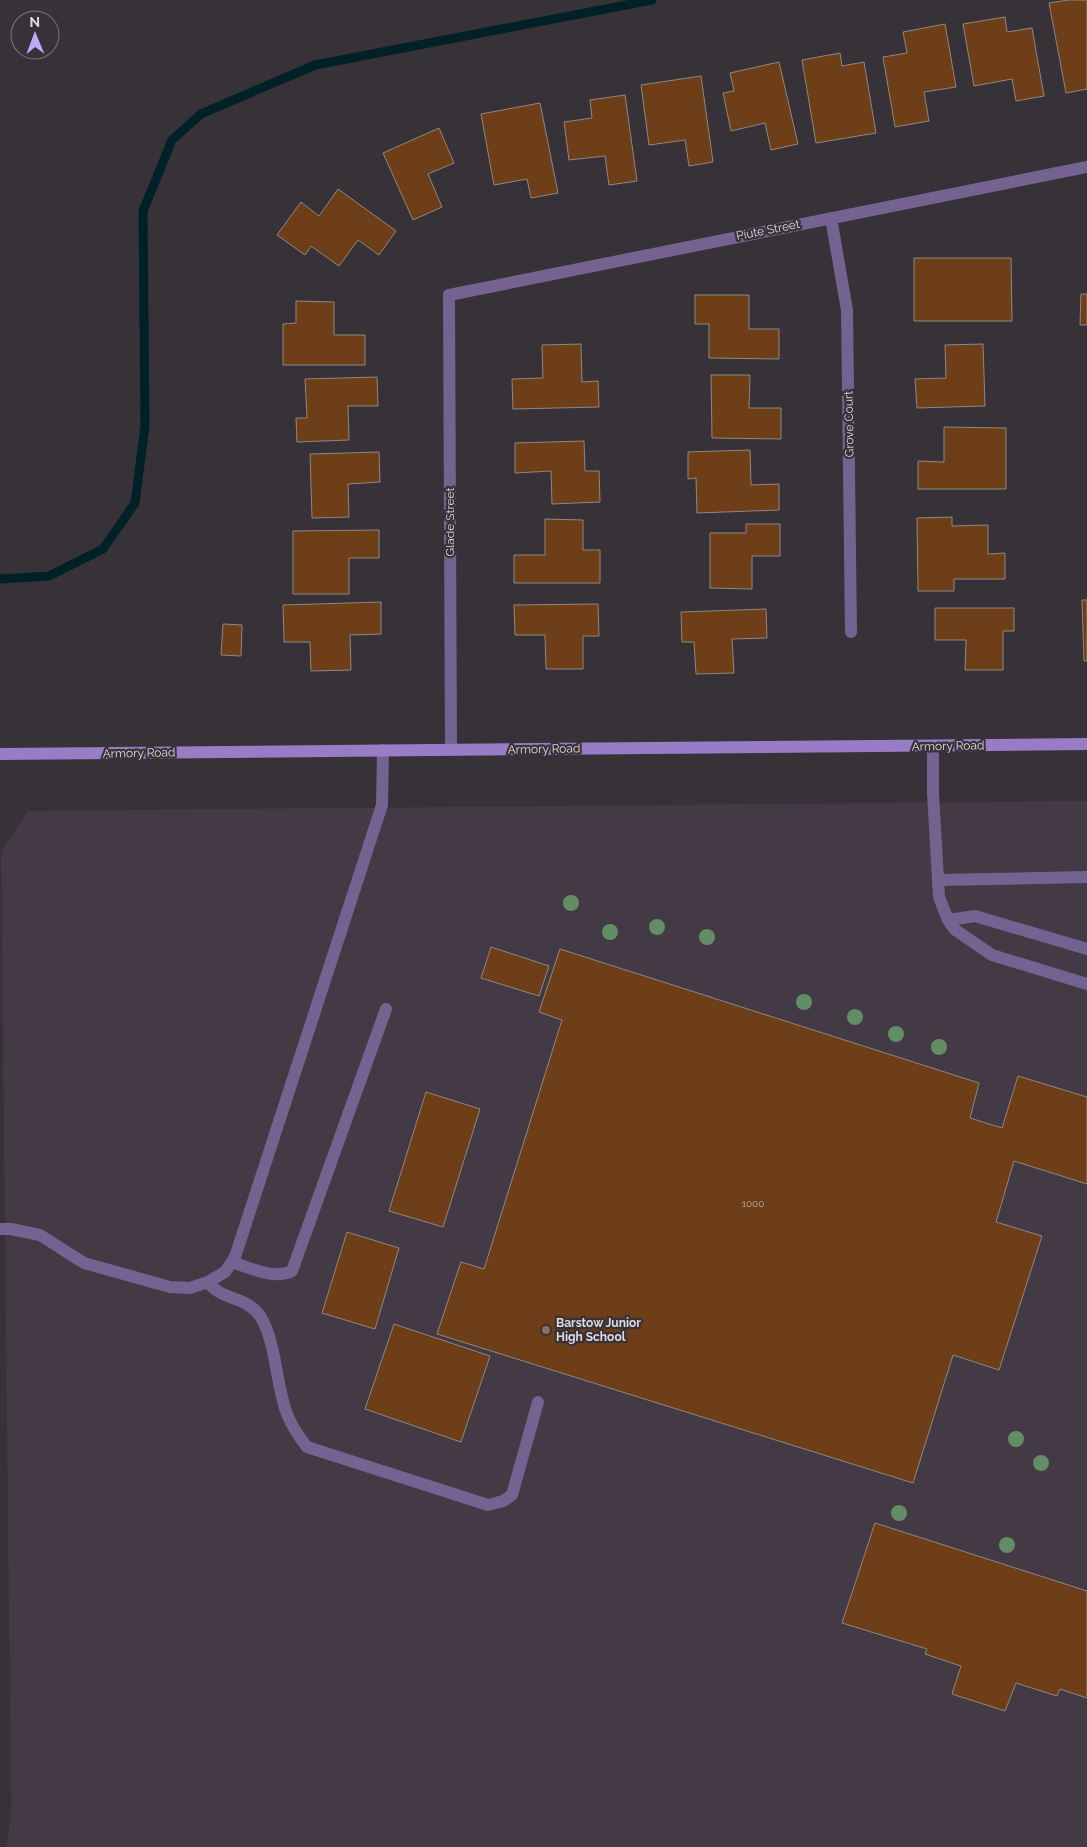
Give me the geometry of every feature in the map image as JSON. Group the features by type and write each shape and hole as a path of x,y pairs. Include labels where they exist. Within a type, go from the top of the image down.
{"main road":[{"name":"Armory Road","path":"0,754 1087,744"}],"street":[{"name":"Piute Street","path":"449,294 1087,167"},
{"name":"Grove Court","path":"831,218 848,310 851,632"},
{"name":"Glade Street","path":"449,294 451,750"},
{"path":"933,746 933,793 939,897 948,920 954,929 992,955 1087,984"},
{"path":"0,1229 11,1229 40,1235 84,1264 170,1287 190,1288 208,1282 225,1272 232,1262 238,1247 382,805 383,750"},
{"path":"938,880 1087,878"},
{"path":"948,920 975,916 1087,949"},
{"path":"232,1262 272,1274 283,1275 292,1271 386,1009"},
{"path":"208,1282 213,1290 250,1305 262,1320 270,1342 287,1413 297,1434 307,1447 488,1505 503,1502 512,1495 538,1402"}],"shaded area":[{"name":"Barstow Junior High School","path":"1087,801 1087,1847 7,1847 11,1809 1,851 28,811"}],"building":[{"path":"1087,0 1087,89 1066,93 1049,3"},
{"path":"1005,17 1007,32 1032,28 1044,96 1016,101 1012,79 974,86 963,24"},
{"path":"945,24 956,87 924,92 929,121 895,127 883,57 907,53 903,32"},
{"path":"840,53 842,66 864,62 876,133 816,143 802,60"},
{"path":"779,62 798,144 771,150 765,123 731,131 723,93 734,91 730,73"},
{"path":"701,76 713,162 689,166 685,140 649,145 641,85"},
{"path":"625,95 637,181 609,185 605,156 569,160 564,122 592,118 590,100"},
{"path":"540,103 558,193 531,198 527,179 494,185 481,114"},
{"path":"439,128 454,163 428,174 442,207 413,220 383,153"},
{"path":"338,189 396,231 379,255 358,240 339,266 311,246 305,255 277,235 301,202 319,216"},
{"path":"914,258 1011,258 1012,321 914,321"},
{"path":"1081,294 1087,294 1087,325 1080,325"},
{"path":"695,295 749,295 749,329 779,329 779,359 709,358 709,324 695,324"},
{"path":"296,301 334,302 334,335 365,335 365,365 283,365 283,324 296,323"},
{"path":"581,344 582,382 598,381 599,407 513,409 512,379 543,378 542,345"},
{"path":"983,344 985,406 917,408 915,379 946,378 945,345"},
{"path":"711,375 750,375 749,408 781,408 781,439 712,438"},
{"path":"377,377 378,406 348,406 349,440 297,442 296,418 307,418 305,379"},
{"path":"944,427 1006,428 1006,489 918,489 918,461 944,462"},
{"path":"584,441 585,471 599,471 600,502 552,504 551,471 515,473 515,443"},
{"path":"750,450 751,485 779,484 779,510 697,513 696,478 688,479 688,452"},
{"path":"379,452 380,482 348,484 349,517 312,518 310,454"},
{"path":"952,517 952,526 988,525 988,554 1005,553 1005,579 954,579 954,591 918,591 917,518"},
{"path":"545,519 583,520 583,550 600,550 600,583 514,583 514,555 545,555"},
{"path":"746,524 780,524 780,556 752,556 752,589 710,588 710,533 746,533"},
{"path":"379,530 379,558 349,558 349,594 293,594 293,531"},
{"path":"1082,600 1087,600 1087,661 1084,661"},
{"path":"381,602 381,634 350,635 351,670 311,671 310,642 284,642 283,605"},
{"path":"598,604 599,636 583,636 583,669 546,669 545,635 515,635 514,605"},
{"path":"935,608 1014,608 1014,631 1003,631 1003,670 965,670 966,640 935,640"},
{"path":"766,609 767,638 732,639 734,673 696,674 694,642 682,642 681,612"},
{"path":"223,624 242,625 241,656 221,655"},
{"path":"491,947 549,966 539,996 481,978"},
{"name":"Barstow Junior High School","path":"560,949 979,1083 970,1118 1002,1128 1018,1076 1087,1097 1087,1184 1014,1161 996,1222 1042,1236 999,1370 953,1355 913,1483 437,1334 461,1262 484,1269 562,1020 539,1012"},
{"path":"426,1092 480,1109 443,1227 389,1211"},
{"path":"347,1232 399,1248 375,1329 322,1313"},
{"path":"394,1324 490,1356 461,1442 365,1409"},
{"path":"875,1523 1087,1591 1087,1698 1060,1689 1057,1696 1016,1683 1005,1711 952,1694 961,1666 925,1654 927,1649 842,1623"}],"waterway":[{"path":"0,579 49,576 103,549 135,503 145,426 143,211 172,140 201,114 315,65 652,0"}],"place":[{"name":"Barstow Junior High School","path":"546,1330"}]}
